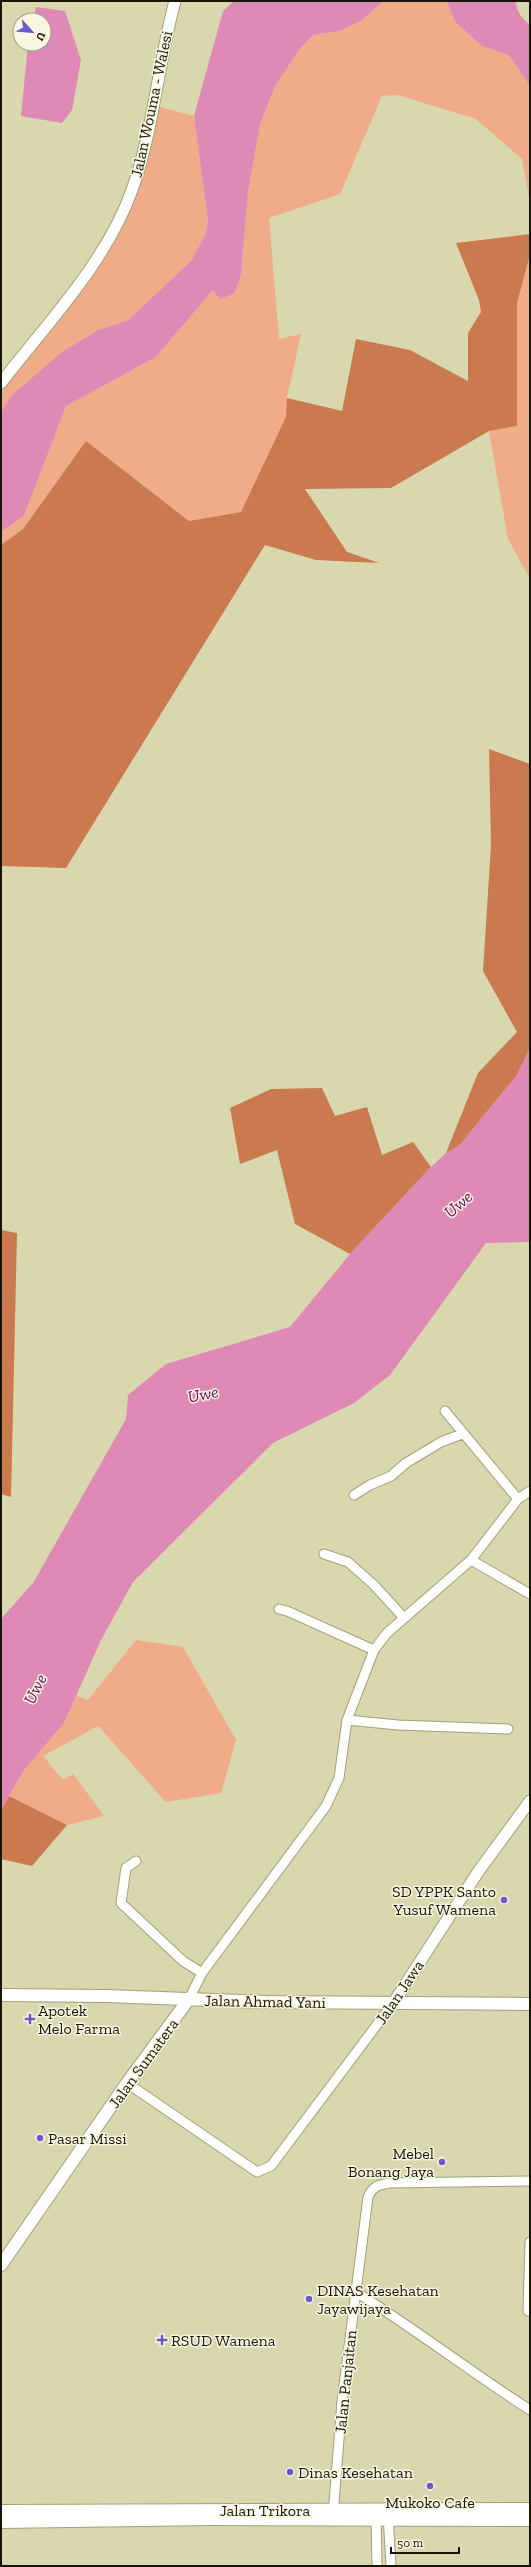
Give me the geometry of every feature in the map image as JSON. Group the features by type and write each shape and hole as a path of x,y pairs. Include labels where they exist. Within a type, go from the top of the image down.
{"main road":[{"name":"Jalan Ahmad Yani","path":"1,1995 266,2002 530,2004"},
{"name":"Jalan Sumatera","path":"1,2265 128,2083 189,1999"},
{"name":"Jalan Trikora","path":"388,2515 530,2509"},
{"name":"Jalan Trikora","path":"1,2511 388,2515 530,2520"},
{"name":"Jalan Trikora","path":"1,2522 333,2515"}],"street":[{"name":"Jalan Wouma - Walesi","path":"1,383 99,255 126,204 141,164 163,45 175,1"},
{"path":"445,1411 462,1434 518,1499"},
{"path":"354,1495 391,1476 406,1463 441,1442 462,1434"},
{"path":"189,1999 202,1973 326,1806 338,1778 347,1720 374,1650 387,1633 471,1560 518,1499 530,1491"},
{"path":"324,1554 348,1562 374,1585 404,1618"},
{"path":"471,1560 530,1594"},
{"path":"278,1609 288,1611 374,1650"},
{"path":"347,1720 398,1725 508,1729"},
{"name":"Jalan Jawa","path":"128,2083 257,2172 271,2166 394,2002 478,1872 530,1801"},
{"path":"136,1861 126,1868 121,1903 183,1961 202,1973"},
{"name":"Jalan Panjaitan","path":"333,2515 342,2402 368,2197 375,2186 390,2182 530,2181"},
{"path":"528,2311 530,2242"},
{"path":"356,2292 405,2323 467,2370 530,2410"},
{"path":"376,2515 377,2566"},
{"path":"388,2515 391,2566"}],"shaded area":[{"path":"384,1 447,1 455,22 482,46 509,55 530,86 530,202 522,159 476,119 398,95 382,96 340,194 269,218 279,339 301,334 287,398 287,417 241,512 189,521 86,441 23,529 1,545 1,532 24,514 66,406 156,357 213,290 235,293 241,274 248,192 260,124 275,86 299,50 313,35 339,31 361,21"},
{"path":"157,106 194,116 208,221 206,233 192,260 127,321 98,330 11,396 1,413 1,392 100,255 142,176"},
{"path":"530,234 530,255 517,303 517,426 489,431 391,488 305,489 347,552 379,563 316,560 265,545 66,868 1,866 1,545 23,529 86,441 189,521 241,512 286,417 287,398 342,411 356,339 410,350 468,381 468,333 481,312 479,300 456,243"},
{"path":"530,255 530,579 508,539 489,431 517,426 517,303"},
{"path":"489,749 530,764 530,1048 517,1075 459,1146 446,1153 478,1073 517,1032 483,971 491,845"},
{"path":"322,1088 335,1116 367,1107 382,1155 413,1142 431,1167 350,1254 295,1224 277,1150 240,1164 230,1108 271,1089"},
{"path":"1,1230 17,1233 11,1497 1,1494"},
{"path":"136,1640 183,1647 236,1740 221,1793 166,1802 98,1726 43,1756 63,1780 73,1774 104,1816 67,1825 9,1796 24,1770 64,1723 76,1696 88,1700"},
{"path":"9,1796 67,1825 32,1866 1,1859 1,1810"}],"water":[{"path":"234,1 384,1 361,21 339,31 313,35 299,50 275,86 260,124 248,192 241,274 235,293 220,299 213,290 156,357 66,406 24,515 1,532 1,413 11,396 61,353 98,330 127,321 192,260 206,233 208,221 194,116 223,11"},
{"path":"447,1 516,1 520,14 530,25 530,86 509,55 482,46 455,22"},
{"path":"36,7 65,11 81,60 72,110 62,123 21,116 27,52 52,52 52,12 35,12"},
{"name":"Uwe","path":"530,1048 530,1242 486,1243 390,1375 354,1403 273,1443 133,1582 101,1640 64,1723 24,1770 1,1810 1,1619 33,1583 62,1532 126,1419 128,1395 166,1364 290,1327 350,1254 431,1167 446,1153 459,1146 517,1075"}],"place":[{"name":"SD YPPK Santo Yusuf Wamena","path":"504,1900"},
{"name":"Apotek Melo Farma","path":"30,2019"},
{"name":"Pasar Missi","path":"40,2138"},
{"name":"Mebel Bonang Jaya","path":"442,2162"},
{"name":"DINAS Kesehatan Jayawijaya","path":"309,2299"},
{"name":"RSUD Wamena","path":"162,2340"},
{"name":"Dinas Kesehatan","path":"290,2472"},
{"name":"Mukoko Cafe","path":"430,2486"}]}
